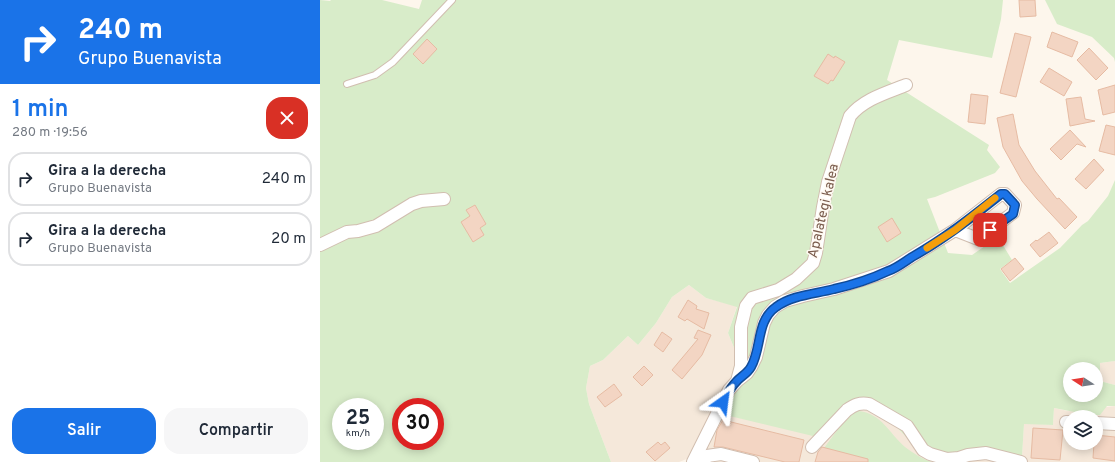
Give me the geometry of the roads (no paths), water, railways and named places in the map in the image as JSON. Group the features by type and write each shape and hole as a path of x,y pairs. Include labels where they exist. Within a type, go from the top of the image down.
{"street":[{"name":"Apalategi kalea","path":"737,381 741,366 741,327 746,306 752,298 778,290 796,279 813,263 828,182 850,116 856,108 869,100 906,85"},
{"path":"693,462 729,390 747,373 751,367 756,357 764,323 768,315 775,307 785,301 834,289 889,271 955,230 1001,194 1005,194 1015,205 1013,214 978,239 955,230"},
{"path":"320,245 347,232 376,226 412,204 444,199"},
{"path":"812,446 847,410 862,402 869,404 907,426 923,450 930,454 947,459 986,453 1021,462"},
{"path":"1103,424 1115,424"},
{"path":"707,458 721,454 753,462"}],"lane":[{"path":"347,84 375,75 393,62 452,0"}]}
